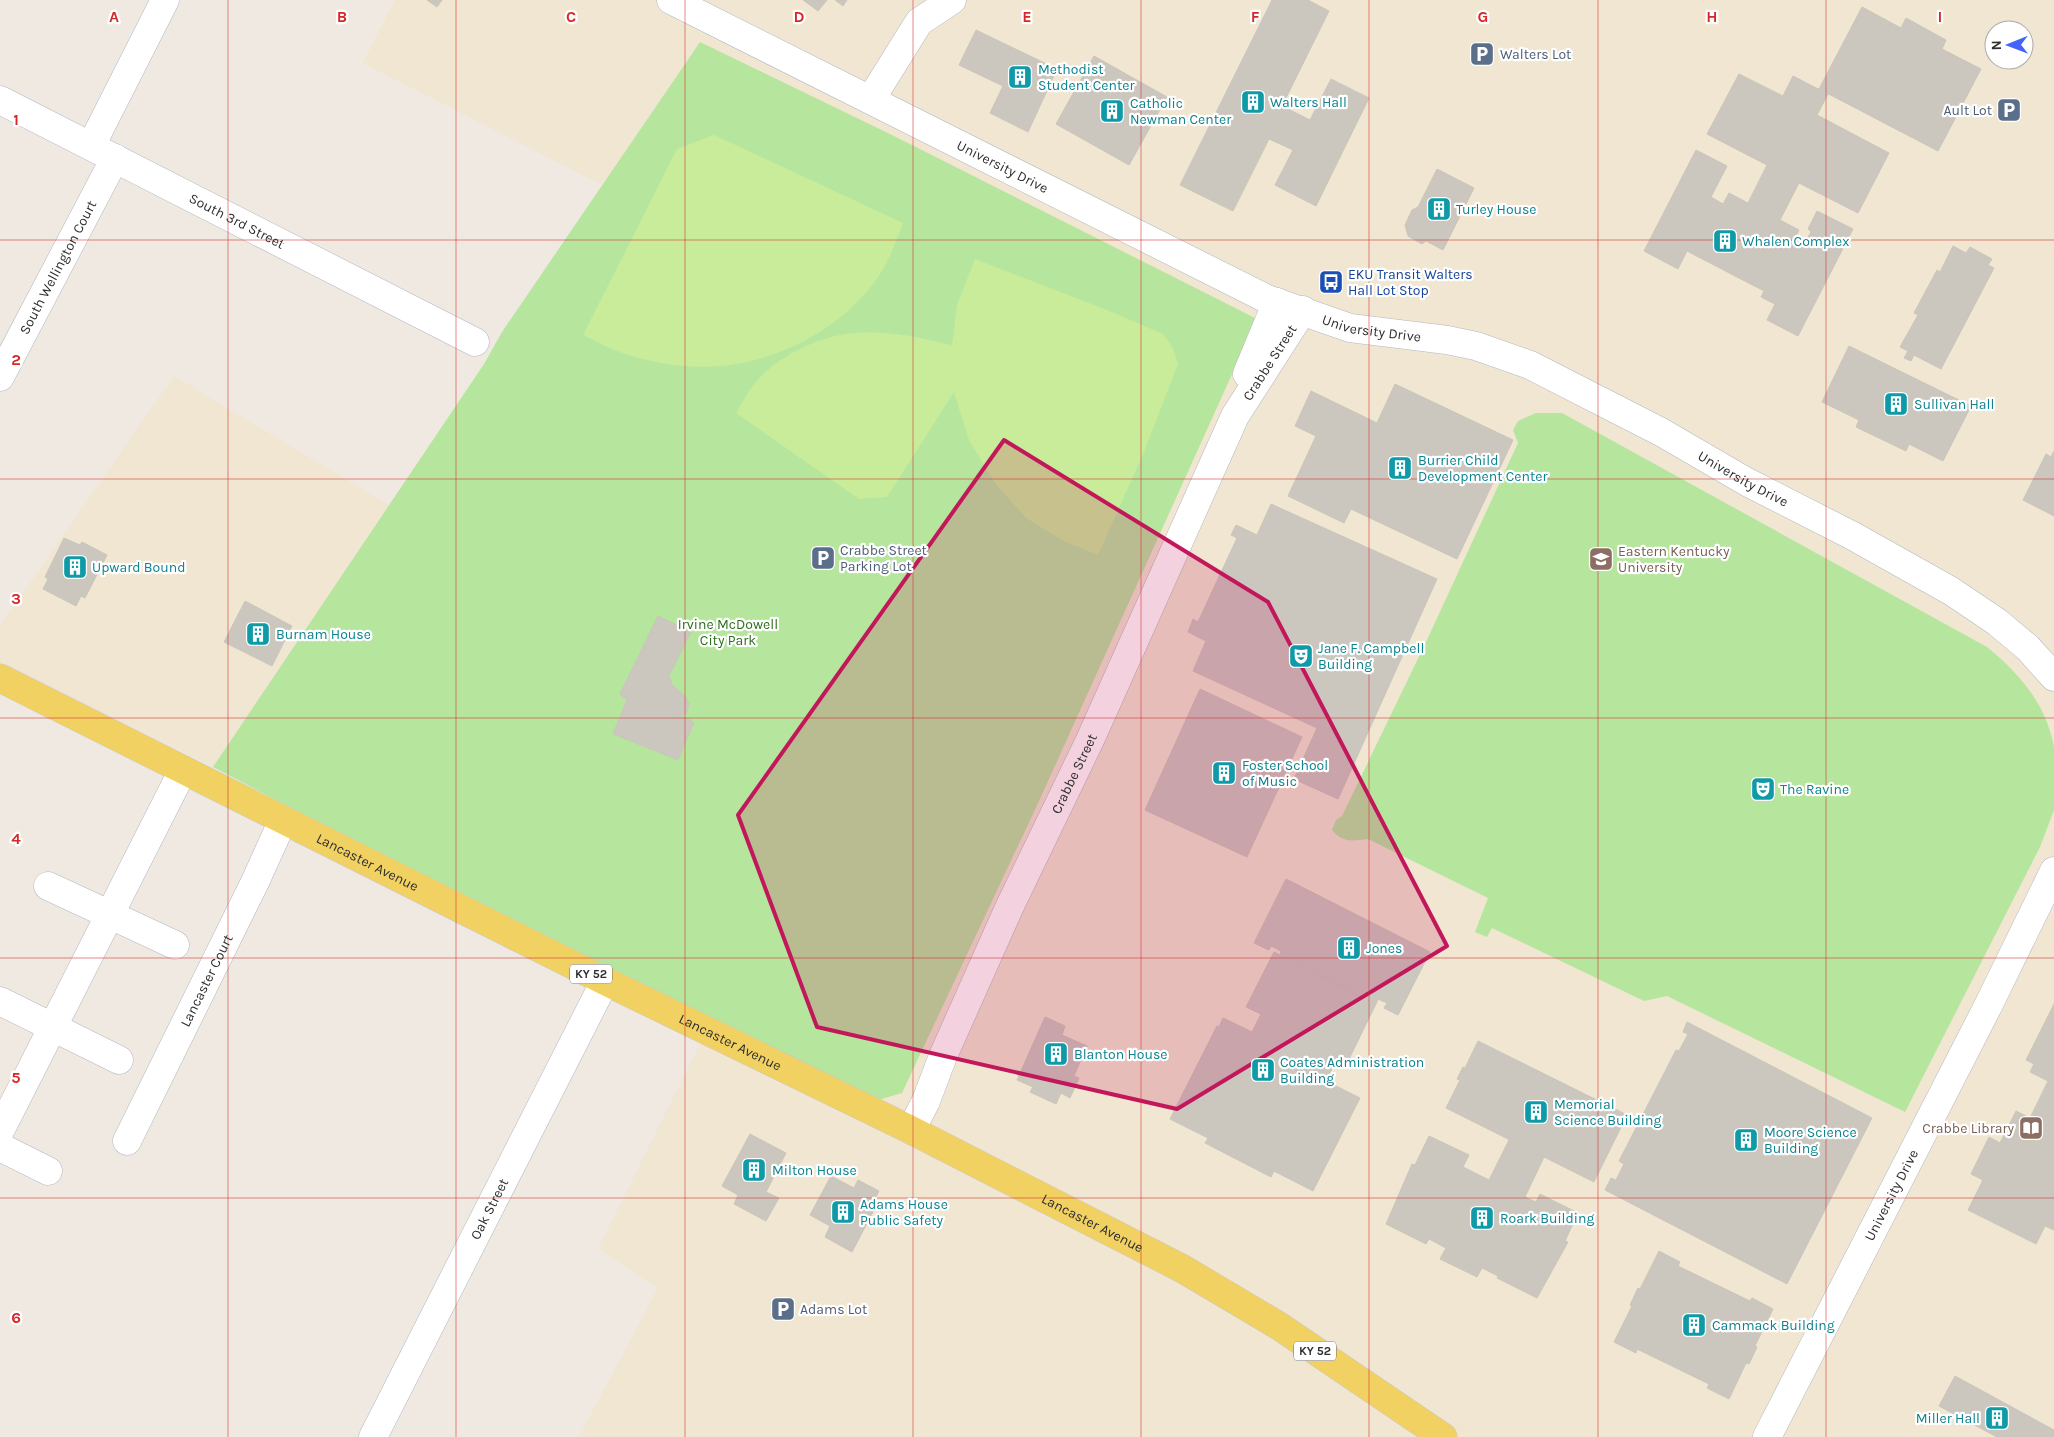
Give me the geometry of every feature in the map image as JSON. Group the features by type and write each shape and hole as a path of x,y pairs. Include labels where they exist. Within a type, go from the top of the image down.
{"main road":[{"name":"Lancaster Avenue","path":"0,678 605,981 911,1130 1183,1270 1279,1326 1443,1437"}],"street":[{"name":"South Wellington Court","path":"0,377 103,152 165,0"},
{"name":"University Drive","path":"671,0 1267,299 1350,328 1447,340 1476,346 1530,365 1661,432 1747,482 1853,536 1950,591 1997,622 2028,648 2054,677"},
{"path":"871,100 919,22 952,0"},
{"name":"South 3rd Street","path":"0,100 475,342"},
{"name":"Crabbe Street","path":"1235,416 1242,387 1277,302"},
{"name":"Crabbe Street","path":"911,1130 926,1101 943,1056 1009,908 1094,731 1235,416 1303,310"},
{"path":"0,1131 183,770"},
{"name":"Lancaster Court","path":"127,1141 255,882 283,820"},
{"name":"University Drive","path":"1767,1437 1989,1004 2054,871"},
{"path":"48,886 175,945"},
{"name":"Oak Street","path":"373,1437 605,981"},
{"path":"0,1001 119,1060"},
{"path":"0,1146 48,1171"}],"highlighted area":[{"path":"1004,440 1268,602 1447,946 1177,1109 817,1027 738,815"}],"shaded area":[{"name":"Eastern Kentucky University","path":"395,0 2054,0 2054,1437 579,1437 658,1288 598,1249 712,1020 902,1093 1040,799 1257,319 700,42 602,185 363,63"},
{"path":"174,376 389,505 213,767 0,664 0,626"}],"green space":[{"name":"Irvine McDowell City Park","path":"700,42 894,136 1257,319 1040,799 902,1093 875,1101 398,864 213,767 484,364 502,332"},
{"path":"714,135 903,223 890,255 878,277 860,300 827,327 809,338 770,356 730,365 702,367 658,362 630,356 608,348 583,335 677,149"},
{"path":"975,259 1112,312 1163,334 1173,348 1178,364 1144,452 1098,555 1062,540 1026,518 995,483 969,440 954,392 887,497 859,499 736,413 756,381 778,362 816,342 835,336 873,332 911,336 952,345 957,305"},
{"name":"The Ravine","path":"1536,413 1562,413 1987,647 2021,679 2045,717 2054,747 2054,810 2040,847 1905,1112 1667,996 1644,1001 1492,928 1487,937 1475,932 1488,898 1368,839 1344,839 1332,830 1336,820 1342,816 1426,642 1518,443 1513,430 1518,421"}],"building":[{"path":"427,0 442,0 437,7"},
{"path":"803,0 827,0 818,11"},
{"path":"835,0 847,0 843,6"},
{"name":"Walters Hall","path":"1272,0 1308,0 1329,11 1282,106 1310,120 1331,79 1369,98 1316,206 1275,185 1293,150 1269,139 1233,211 1180,185"},
{"path":"1862,7 1901,28 1906,18 1946,40 1942,49 1981,69 1938,151 1819,89"},
{"name":"Methodist Student Center","path":"976,30 1057,69 1028,132 990,113 1003,86 959,65"},
{"name":"Catholic Newman Center","path":"1094,56 1167,97 1129,165 1056,124"},
{"path":"1739,74 1783,96 1793,76 1828,94 1817,115 1889,153 1858,213 1799,183 1780,220 1748,203 1767,165 1707,134"},
{"name":"Whalen Complex","path":"1696,150 1727,166 1711,197 1723,204 1729,193 1799,230 1795,238 1805,243 1811,232 1808,229 1817,211 1853,229 1798,336 1767,320 1775,304 1761,297 1764,291 1687,251 1678,269 1644,251"},
{"name":"Turley House","path":"1437,169 1474,188 1443,250 1426,241 1422,244 1408,236 1405,225 1412,210 1418,207"},
{"path":"1953,246 1966,253 1970,247 1992,259 1988,265 1994,268 1941,369 1914,355 1911,361 1904,358 1908,351 1900,347 1918,315 1914,313 1937,270 1940,272"},
{"name":"Sullivan Hall","path":"1849,346 1971,406 1943,461 1909,444 1906,451 1856,427 1859,420 1822,402"},
{"name":"Burrier Child Development Center","path":"1395,384 1513,440 1457,559 1351,509 1344,523 1288,496 1316,436 1295,426 1311,391 1377,423"},
{"path":"2054,451 2054,516 2023,500 2046,454 2051,457"},
{"name":"Jane F. Campbell Building","path":"1271,504 1437,579 1338,799 1294,779 1317,728 1193,671 1206,641 1188,632 1193,619 1198,622 1237,538 1231,535 1236,525 1257,535"},
{"name":"Upward Bound","path":"64,538 80,545 82,542 107,555 85,598 81,596 76,606 43,589 48,579 45,577"},
{"name":"Burnam House","path":"245,601 292,626 272,666 224,642"},
{"path":"658,616 691,632 669,676 672,685 686,697 689,704 686,714 678,715 694,722 678,760 613,734 627,700 620,694"},
{"name":"Foster School of Music","path":"1200,689 1302,737 1247,857 1145,810"},
{"name":"Jones","path":"1286,879 1430,952 1398,1015 1384,1008 1387,1003 1378,999 1376,1004 1280,955 1281,951 1271,946 1269,950 1254,943"},
{"name":"Coates Administration Building","path":"1274,952 1376,1004 1349,1059 1339,1054 1326,1081 1360,1098 1313,1191 1274,1171 1271,1177 1205,1143 1208,1138 1170,1119 1217,1026 1219,1027 1223,1018 1252,1032 1261,1014 1246,1007"},
{"name":"Crabbe Library","path":"2054,1004 2054,1230 2045,1226 2036,1244 1968,1210 1983,1180 1971,1174 1989,1137 2000,1143 2016,1111 2030,1118 2048,1081 2030,1072 2034,1064 2026,1060"},
{"name":"Blanton House","path":"1045,1017 1065,1026 1062,1035 1087,1046 1074,1076 1079,1078 1070,1098 1061,1093 1056,1104 1030,1092 1033,1087 1017,1080"},
{"name":"Moore Science Building","path":"1687,1022 1872,1118 1787,1284 1605,1190 1611,1178 1616,1180 1624,1164 1619,1161 1676,1050 1679,1051 1688,1034 1683,1032"},
{"name":"Memorial Science Building","path":"1478,1041 1627,1115 1594,1182 1446,1108 1460,1080 1457,1079 1463,1067 1465,1068"},
{"name":"Milton House","path":"750,1134 786,1153 766,1192 779,1198 766,1221 734,1204 738,1195 722,1186"},
{"name":"Roark Building","path":"1429,1136 1469,1155 1463,1167 1489,1180 1509,1140 1544,1157 1525,1197 1536,1202 1540,1194 1578,1213 1565,1241 1568,1242 1537,1298 1497,1278 1498,1276 1482,1268 1477,1277 1440,1259 1446,1248 1429,1239 1426,1244 1386,1224 1412,1164 1415,1165"},
{"name":"Adams House Public Safety","path":"831,1176 854,1188 858,1180 879,1191 871,1206 875,1208 852,1252 825,1237 830,1226 810,1215"},
{"name":"Cammack Building","path":"1659,1251 1680,1262 1678,1266 1750,1301 1752,1298 1773,1309 1755,1346 1757,1347 1749,1364 1746,1363 1729,1399 1707,1388 1709,1384 1637,1349 1636,1353 1614,1342 1632,1306 1630,1305 1638,1288 1640,1289"},
{"name":"Miller Hall","path":"1955,1376 2054,1430 2054,1437 1997,1437 1939,1406"}],"place":[{"name":"Walters Lot","path":"1482,54"},
{"name":"Methodist Student Center","path":"1020,77"},
{"name":"Walters Hall","path":"1253,102"},
{"name":"Ault Lot","path":"2009,110"},
{"name":"Catholic Newman Center","path":"1112,111"},
{"name":"Turley House","path":"1439,209"},
{"name":"Whalen Complex","path":"1725,241"},
{"name":"EKU Transit Walters Hall Lot Stop","path":"1331,282"},
{"name":"Sullivan Hall","path":"1896,404"},
{"name":"Burrier Child Development Center","path":"1400,468"},
{"name":"Crabbe Street Parking Lot","path":"823,558"},
{"name":"Eastern Kentucky University","path":"1601,559"},
{"name":"Upward Bound","path":"75,567"},
{"name":"Burnam House","path":"258,634"},
{"name":"Jane F. Campbell Building","path":"1301,656"},
{"name":"Foster School of Music","path":"1224,773"},
{"name":"The Ravine","path":"1763,789"},
{"name":"Jones","path":"1349,948"},
{"name":"Blanton House","path":"1056,1054"},
{"name":"Coates Administration Building","path":"1263,1070"},
{"name":"Memorial Science Building","path":"1536,1112"},
{"name":"Crabbe Library","path":"2031,1128"},
{"name":"Moore Science Building","path":"1746,1140"},
{"name":"Milton House","path":"754,1170"},
{"name":"Adams House Public Safety","path":"843,1212"},
{"name":"Roark Building","path":"1482,1218"},
{"name":"Adams Lot","path":"783,1309"},
{"name":"Cammack Building","path":"1694,1325"},
{"name":"Miller Hall","path":"1997,1418"}]}
